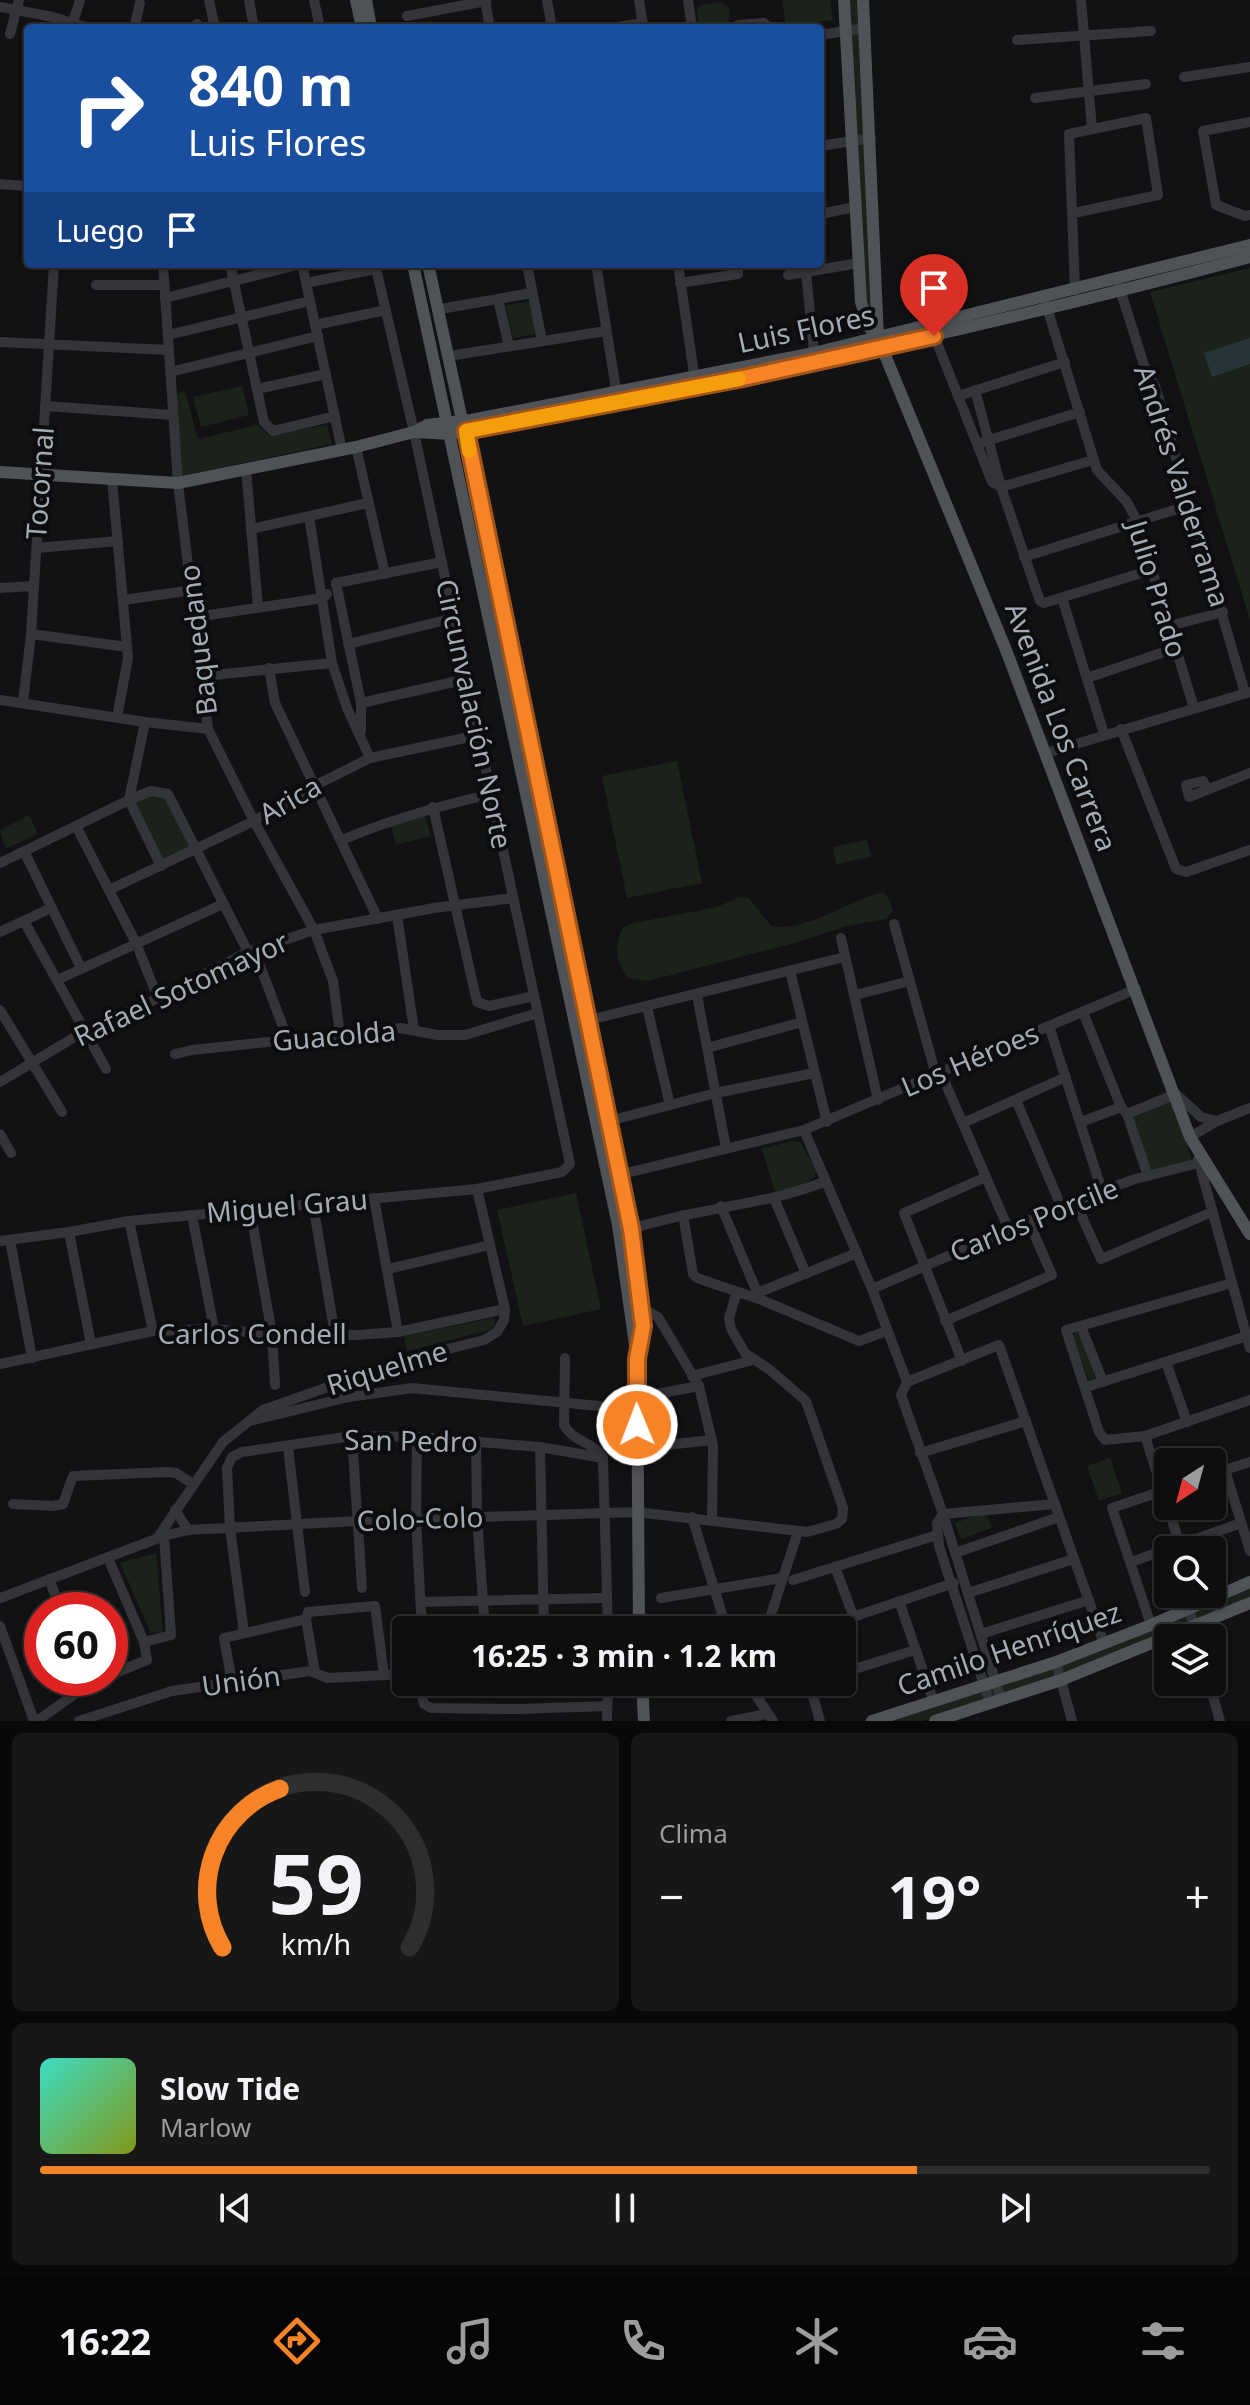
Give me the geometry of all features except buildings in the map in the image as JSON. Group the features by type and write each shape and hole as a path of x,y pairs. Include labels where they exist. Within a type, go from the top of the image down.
{"main road":[{"path":"356,0 361,24"},
{"path":"366,0 370,24"},
{"name":"Avenida Los Carrera","path":"844,0 861,302 869,327 880,343 975,570 1190,1137"},
{"name":"Avenida Los Carrera","path":"863,0 880,343"},
{"name":"Luis Flores","path":"1046,303 1075,290 1118,285 1250,245"},
{"name":"Luis Flores","path":"0,472 178,483 356,447 414,432 617,397 880,343 1118,285 1250,257"},
{"path":"414,268 457,427 609,1121 622,1253 637,1359 639,1616"},
{"path":"429,268 449,356 457,427 614,1176 631,1229 642,1308 642,1334 637,1359"},
{"name":"Luis Flores","path":"695,382 814,353 880,343"},
{"path":"1190,1137 1250,1219"},
{"path":"1190,1137 1250,1234"},
{"name":"Camilo Henríquez","path":"1226,1592 1250,1582"},
{"name":"Camilo Henríquez","path":"1211,1624 1250,1603"},
{"name":"Camilo Henríquez","path":"872,1721 1056,1662 1189,1608"},
{"name":"Camilo Henríquez","path":"935,1721 1154,1647"},
{"path":"643,1696 644,1721"}],"street":[{"path":"73,24 80,0"},
{"path":"209,0 214,24"},
{"path":"249,0 253,24"},
{"path":"314,0 319,24"},
{"path":"547,0 551,24"},
{"path":"639,0 643,24"},
{"path":"691,24 688,0 695,0"},
{"path":"1081,0 1092,129"},
{"path":"407,16 485,1 489,24"},
{"path":"135,24 140,3"},
{"path":"0,7 18,5 67,24"},
{"path":"10,34 18,5"},
{"path":"824,34 865,28"},
{"path":"1017,40 1151,31"},
{"path":"1184,77 1250,67"},
{"path":"1035,98 1146,84"},
{"path":"1074,213 1158,195 1146,118 1069,134 1075,290"},
{"path":"1250,122 1203,131 1216,205 1250,215"},
{"path":"824,145 871,138"},
{"path":"0,184 24,186"},
{"path":"824,213 855,207"},
{"path":"788,275 859,263"},
{"name":"Tocornal","path":"23,702 31,634 54,268"},
{"name":"Baquedano","path":"163,268 178,483 208,729 314,930 333,981 340,1034"},
{"path":"231,268 264,422 273,431 335,416"},
{"path":"165,298 286,268"},
{"path":"303,268 342,450"},
{"path":"306,283 368,268"},
{"name":"Circunvalación Norte","path":"376,268 570,1164"},
{"path":"528,268 542,341"},
{"path":"597,268 617,397"},
{"path":"678,268 695,382"},
{"path":"680,283 738,274 737,268"},
{"path":"806,272 814,353"},
{"path":"96,285 164,285"},
{"name":"Andrés Valderrama","path":"1118,285 1144,365 1155,386 1248,692"},
{"path":"440,309 532,293"},
{"path":"498,299 509,346"},
{"path":"168,335 310,301"},
{"name":"Julio Prado","path":"1046,303 1093,460 1103,477 1132,508 1137,521 1194,708"},
{"path":"170,372 386,310"},
{"path":"449,356 606,331"},
{"path":"932,331 958,396 1001,487 1041,602 1151,570"},
{"path":"0,342 169,350"},
{"path":"958,396 1065,362"},
{"path":"257,389 326,374"},
{"path":"975,390 982,442"},
{"path":"45,406 173,415"},
{"path":"982,442 1080,412"},
{"path":"356,447 385,574"},
{"path":"1001,487 1093,460"},
{"path":"246,469 258,608"},
{"path":"112,479 128,658 117,717"},
{"path":"251,529 368,503"},
{"path":"1024,557 1190,505"},
{"path":"309,516 331,660 347,708 370,758"},
{"path":"37,548 118,541"},
{"path":"196,617 323,598 336,583 442,562"},
{"path":"336,583 361,703 361,733"},
{"path":"0,588 34,586"},
{"path":"123,600 193,590"},
{"path":"1062,598 1104,734"},
{"path":"1169,626 1223,612"},
{"path":"203,676 331,660 349,648 454,618"},
{"path":"31,634 127,647"},
{"path":"1087,678 1176,648"},
{"path":"269,668 275,703 378,919"},
{"path":"361,703 467,679"},
{"path":"1046,753 1248,692"},
{"path":"0,700 208,729"},
{"path":"145,722 129,800 161,866"},
{"path":"1121,729 1176,869 1186,872 1250,850"},
{"name":"Arica","path":"109,890 254,821 370,758 479,735"},
{"path":"1207,789 1250,773"},
{"path":"0,863 129,800 151,791 168,794 223,904 251,951 288,1040"},
{"path":"342,840 387,821 491,794"},
{"path":"433,807 477,1002 489,1006 534,996"},
{"path":"76,826 136,943 158,998"},
{"path":"24,851 81,968"},
{"name":"Rafael Sotomayor","path":"0,1082 83,1032 251,951 314,930 513,898"},
{"path":"57,980 223,904"},
{"path":"0,932 51,908"},
{"path":"397,915 414,1030"},
{"path":"24,921 106,1069"},
{"path":"894,924 939,1074 1008,1228"},
{"path":"841,938 878,1100"},
{"path":"589,1020 845,957"},
{"path":"790,971 827,1122"},
{"path":"855,995 910,981"},
{"name":"Los Héroes","path":"614,1176 827,1122 1136,989"},
{"path":"697,995 726,1148"},
{"path":"647,1007 670,1105"},
{"path":"0,1011 62,1112"},
{"path":"1083,1012 1148,1176"},
{"name":"Guacolda","path":"175,1054 401,1028 437,1035 465,1035 538,1013"},
{"path":"707,1048 802,1022"},
{"path":"1049,1026 1102,1191"},
{"path":"609,1121 716,1093 814,1073"},
{"path":"963,1123 1066,1077"},
{"path":"1081,1122 1176,1094 1201,1117 1217,1121"},
{"path":"1016,1100 1061,1206"},
{"path":"1250,1108 1217,1121 1190,1137 1250,1348"},
{"path":"804,1130 872,1289 907,1382"},
{"path":"0,1134 11,1153"},
{"name":"Carlos Porcile","path":"872,1289 1061,1206 1148,1176 1199,1163"},
{"name":"Miguel Grau","path":"5,1240 129,1221 477,1189 562,1172 570,1164"},
{"path":"962,1361 904,1213 986,1177"},
{"path":"631,1229 721,1206 774,1198 826,1181"},
{"path":"477,1189 505,1309"},
{"path":"374,1198 398,1332"},
{"path":"774,1198 806,1274"},
{"path":"1075,1201 1101,1259 1212,1212"},
{"path":"313,1204 335,1335"},
{"path":"721,1206 758,1296"},
{"path":"250,1209 272,1334 275,1385"},
{"path":"192,1215 214,1329"},
{"path":"683,1215 695,1277 758,1296 859,1341 887,1331"},
{"path":"945,1321 1052,1275 1028,1220"},
{"path":"129,1221 153,1331"},
{"path":"69,1232 91,1344"},
{"path":"5,1240 32,1358"},
{"path":"388,1269 490,1245"},
{"path":"758,1296 857,1253"},
{"path":"1232,1283 1066,1330 1099,1432 1105,1440 1145,1436 1250,1400"},
{"path":"692,1376 753,1360 739,1345 729,1324 737,1292"},
{"path":"642,1308 658,1317 699,1386 712,1440 712,1519"},
{"name":"Carlos Condell","path":"0,1364 153,1331 214,1329 335,1335 398,1332 505,1309"},
{"name":"Riquelme","path":"160,1537 175,1510 223,1442 263,1410 401,1361 484,1340 497,1332 504,1320 505,1309"},
{"path":"1081,1326 1103,1382"},
{"path":"1086,1387 1247,1336"},
{"path":"990,1682 981,1634 901,1395 907,1382 999,1345 1104,1644"},
{"path":"565,1358 564,1425 568,1433 594,1447 603,1458 607,1616"},
{"name":"Colo-Colo","path":"0,1598 160,1537 188,1530 636,1512 798,1532 836,1524 843,1514 809,1406 770,1370 753,1360"},
{"path":"1166,1362 1187,1422"},
{"path":"699,1386 654,1397 662,1444 712,1440"},
{"path":"249,1421 349,1397 412,1388 599,1406"},
{"path":"920,1453 1026,1421"},
{"path":"352,1436 362,1588"},
{"name":"San Pedro","path":"230,1528 227,1468 232,1457 242,1452 352,1436 417,1437 540,1447 603,1458"},
{"path":"1145,1436 1154,1460"},
{"path":"417,1437 416,1519 422,1616"},
{"path":"476,1441 477,1517 484,1616"},
{"path":"288,1447 305,1592"},
{"path":"540,1447 544,1616"},
{"path":"1226,1470 1250,1462"},
{"path":"13,1504 63,1504 73,1476 168,1472 176,1473 193,1484"},
{"path":"1226,1473 1250,1551"},
{"path":"1151,1625 1112,1508 1154,1494"},
{"path":"996,1701 951,1584 937,1535 938,1519 943,1514 1055,1504"},
{"path":"175,1510 188,1530"},
{"path":"692,1517 723,1616"},
{"path":"955,1553 1059,1517"},
{"path":"1205,1536 1241,1523"},
{"path":"230,1528 244,1633"},
{"path":"772,1616 788,1579 798,1532"},
{"path":"661,1598 788,1579 937,1535"},
{"path":"144,1642 171,1635 160,1537"},
{"path":"1131,1562 1154,1554"},
{"path":"108,1558 144,1642 147,1660 128,1668"},
{"path":"968,1593 1074,1559"},
{"path":"835,1567 853,1615 964,1580"},
{"path":"49,1579 54,1592"},
{"path":"421,1602 606,1598"},
{"path":"981,1634 1089,1600"},
{"path":"899,1601 933,1700"},
{"path":"232,1682 224,1638 307,1616 375,1606 384,1675"},
{"path":"1189,1608 1194,1624"},
{"path":"307,1616 315,1673"},
{"path":"0,1626 36,1721 68,1696"},
{"path":"856,1669 915,1650"},
{"path":"1056,1662 1072,1721"},
{"name":"Unión","path":"79,1721 172,1691 232,1682 310,1671 328,1678 392,1675"},
{"path":"422,1696 424,1704 431,1708 607,1706"},
{"path":"607,1696 607,1721"},
{"path":"731,1721 770,1717 756,1696"},
{"path":"814,1696 820,1721"},
{"path":"1213,1696 1220,1721"}],"shaded area":[{"path":"782,0 830,0 833,20 785,24"},
{"path":"846,0 861,0 875,331 863,301"},
{"path":"721,2 730,8 728,24 699,24 697,9 700,5"},
{"path":"1250,268 1250,620 1150,292"},
{"path":"530,301 537,334 513,338 506,305"},
{"path":"1250,338 1250,364 1212,377 1204,353"},
{"path":"242,386 249,415 201,427 193,397"},
{"path":"185,391 198,439 257,425 268,435 327,425 332,444 182,476 175,394"},
{"path":"677,761 702,883 627,898 602,776"},
{"path":"152,794 165,798 189,845 189,848 161,861 133,803"},
{"path":"29,815 38,834 7,848 0,830"},
{"path":"425,815 431,836 396,845 391,825"},
{"path":"867,840 871,857 836,864 833,847"},
{"path":"883,892 893,911 886,919 846,926 802,941 648,981 628,978 619,960 617,947 623,927 634,923 717,907 740,897 749,898 771,926 784,927 813,920"},
{"path":"1171,1099 1192,1160 1149,1173 1130,1117"},
{"path":"792,1141 800,1142 816,1169 815,1177 806,1183 775,1192 762,1149"},
{"path":"576,1193 601,1309 523,1326 497,1210"},
{"path":"494,1318 495,1324 490,1330 407,1351 404,1336"},
{"path":"1079,1332 1096,1378 1089,1380 1071,1335"},
{"path":"1110,1458 1122,1493 1099,1501 1087,1466"},
{"path":"986,1512 992,1528 961,1539 955,1523"},
{"path":"156,1553 163,1632 151,1633 120,1563"},
{"path":"1250,1585 1250,1597 1226,1607 1226,1594"},
{"path":"1189,1608 1223,1608 1185,1624 1154,1624 1154,1637 1059,1676 922,1721 888,1721"}],"slow traffic":[{"path":"469,451 466,431 739,379"}],"route":[{"path":"637,1425 637,1359 643,1326 637,1263 466,431 743,378 934,336"}]}
